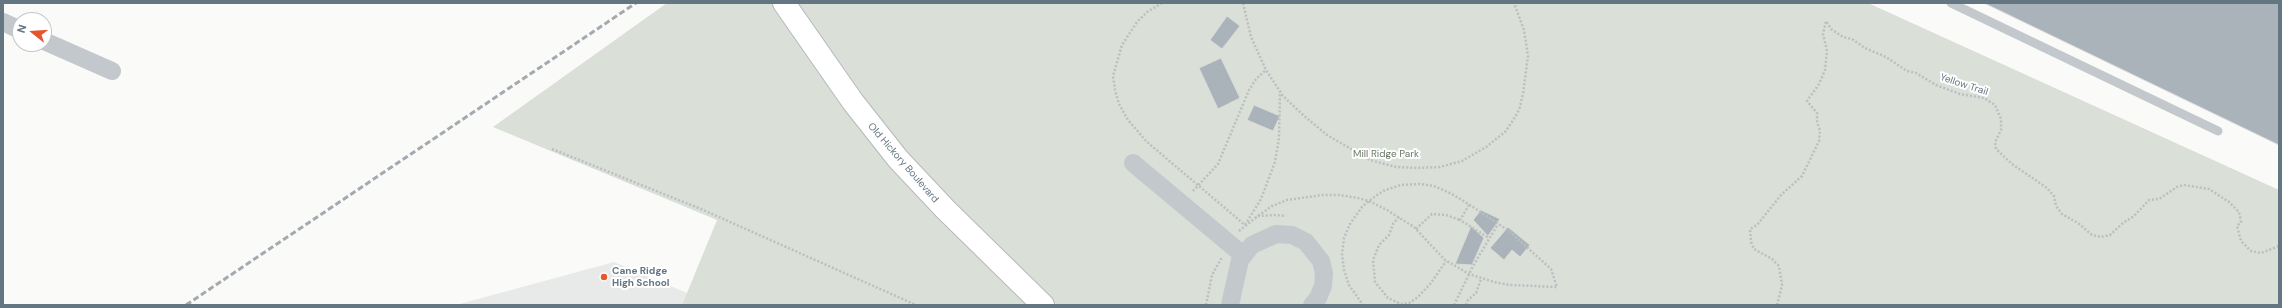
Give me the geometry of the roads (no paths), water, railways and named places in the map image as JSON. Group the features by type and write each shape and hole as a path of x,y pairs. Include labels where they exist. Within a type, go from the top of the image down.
{"main road":[{"name":"Old Hickory Boulevard","path":"784,3 853,102 894,154 950,215 1043,305"}],"street":[{"path":"52,45 112,71"},
{"path":"1132,163 1243,255"},
{"path":"1230,305 1236,272 1243,255 1252,245 1270,235 1292,235 1306,242 1321,261 1324,273 1318,298 1312,305"}],"lane":[{"path":"1951,3 2218,131"}],"railway":[{"path":"186,305 636,3"}],"place":[{"name":"Cane Ridge High School","path":"604,277"}],"park label":[{"name":"Mill Ridge Park","path":"1386,154"}]}
